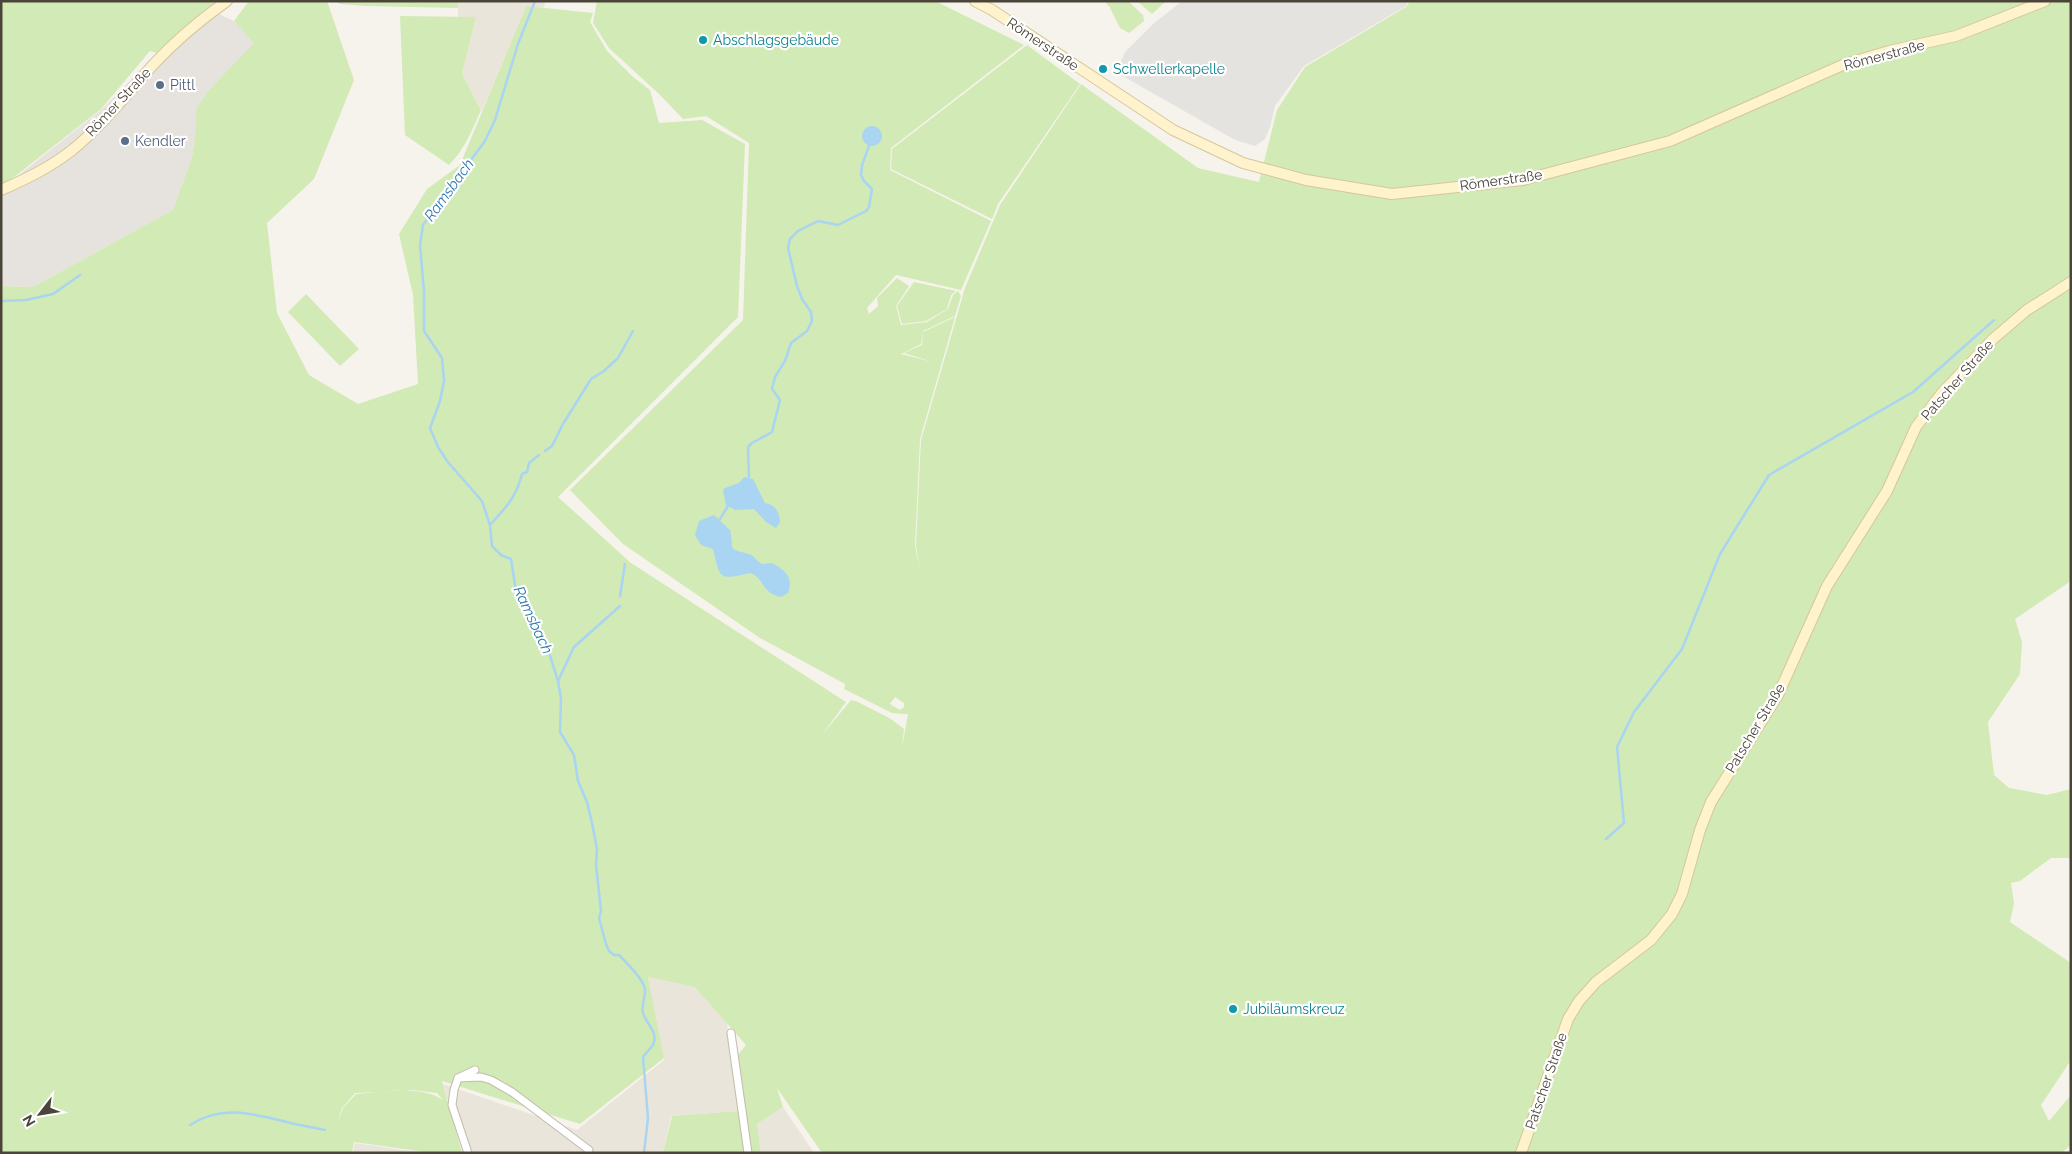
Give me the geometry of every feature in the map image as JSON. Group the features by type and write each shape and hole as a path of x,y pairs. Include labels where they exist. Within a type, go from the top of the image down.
{"main road":[{"name":"Römer Straße","path":"1,190 28,178 71,151 104,119 169,48 196,24 227,1"},
{"name":"Römerstraße","path":"975,1 992,10 1173,130 1243,163 1306,180 1392,194 1523,180 1670,141 1845,64 1889,51 1956,36 2045,1"},
{"name":"Patscher Straße","path":"1521,1153 1568,1019 1592,987 1650,940 1672,914 1684,888 1700,830 1711,802 1778,695 1827,586 1887,491 1916,427 1946,388 1993,339 2016,319 2071,282"}],"street":[{"path":"731,1033 748,1153"},
{"path":"468,1153 452,1105 458,1078 475,1070"},
{"path":"458,1078 481,1077 491,1080 512,1092 589,1150 588,1153"}],"shaded area":[{"path":"458,1 546,1 543,8 526,6 482,111 462,74 476,17 458,17"},
{"path":"1182,1 1408,1 1406,6 1304,66 1275,106 1265,139 1255,146 1235,140 1121,75 1119,64 1126,51 1152,25"},
{"path":"208,9 234,21 255,43 211,88 195,136 192,157 173,210 33,287 1,286 1,185 10,182 101,110 182,29"},
{"path":"648,977 696,987 727,1023 738,1111 671,1116 663,1153 463,1153 443,1084 577,1130 664,1060"},
{"path":"783,1107 814,1153 761,1153 757,1124"},
{"path":"355,1143 424,1153 353,1153"}],"green space":[{"path":"1,1 220,1 182,29 156,53 150,51 101,109 9,181 1,184"},
{"path":"249,1 327,1 354,80 314,179 267,223 277,313 309,375 358,404 418,384 413,295 399,234 427,189 460,165 526,6 593,13 590,22 607,51 633,77 650,90 659,123 702,120 745,144 738,317 558,497 631,563 846,702 822,735 851,700 891,719 904,729 902,748 908,714 892,713 844,689 845,684 760,638 623,544 570,490 743,320 749,143 706,116 683,119 609,48 593,23 597,1 935,1 1024,45 891,148 890,170 991,221 961,290 896,275 867,308 869,314 878,306 877,298 897,278 909,286 896,306 901,325 927,322 948,309 953,295 958,291 961,296 955,316 923,331 921,344 901,354 933,362 904,353 922,345 923,332 955,317 920,439 915,546 920,571 916,546 921,440 965,288 1000,205 1081,84 1198,168 1259,182 1277,110 1305,67 1406,7 1410,1 2071,1 2071,581 2015,619 2022,642 2020,674 1988,722 1994,775 2009,788 2047,795 2071,789 2071,858 2051,858 2020,881 2011,883 2014,903 2010,922 2071,963 2071,1060 2041,1105 2049,1121 2071,1095 2071,1145 2061,1153 822,1153 777,1088 783,1107 757,1124 761,1153 751,1153 738,1055 746,1045 695,987 648,977 664,1058 580,1124 442,1081 462,1153 432,1153 354,1142 352,1153 1,1153 1,286 33,287 173,210 192,157 197,107 211,88 254,43 234,21","holes":["895,697 904,703 904,707 900,710 890,704","412,1090 437,1093 443,1100 424,1092 397,1091","386,1091 356,1094 343,1108 337,1125 342,1108 355,1093"]},
{"path":"335,1 458,1 458,8 366,6 340,4"},
{"path":"1105,1 1128,1 1143,15 1144,21 1129,33 1120,28 1110,6"},
{"path":"1137,1 1166,1 1152,14"},
{"path":"400,16 476,17 462,74 481,110 464,146 449,165 405,135"},
{"path":"1027,45 1080,84 998,204 992,219 891,169 892,149"},
{"path":"914,282 956,291 951,295 947,309 926,321 902,324 897,306"},
{"path":"306,294 359,349 340,366 288,312"},
{"path":"738,1111 745,1153 663,1153 672,1116"}],"water":[{"path":"872,126 879,129 882,136 879,143 872,146 865,143 862,136 865,129"},
{"path":"744,477 753,479 765,503 772,505 776,510 780,522 776,528 766,522 754,509 735,510 726,505 723,491 725,488 739,483"},
{"path":"714,515 730,530 732,547 734,549 751,555 762,564 772,563 787,575 790,583 788,593 781,597 774,595 766,589 755,575 750,573 732,577 722,575 717,566 713,549 701,545 695,535 699,521"}],"waterway":[{"name":"Ramsbach","path":"535,1 518,44 495,120 485,141 423,225 420,245 424,291 424,331 442,358 444,381 440,401 430,428 438,447 447,461 482,501 490,525 492,546 501,555 511,559 516,591 534,616 544,637 558,681 561,699 560,732 574,755 578,781 587,802 597,849 596,865 601,911 599,918 606,944 609,951 614,955 619,955 642,981 645,989 643,1013 654,1036 653,1045 643,1057 648,1118 644,1153"},
{"path":"749,477 748,447 772,432 780,400 772,389 775,377 785,361 791,343 807,331 812,321 811,312 802,299 797,286 788,248 790,239 798,231 818,221 838,225 866,211 869,207 872,189 861,175 862,165 869,146"},
{"path":"1,301 26,300 53,294 80,275"},
{"path":"1606,839 1624,823 1617,747 1634,712 1682,649 1720,554 1769,475 1913,392 1994,320"},
{"path":"545,451 552,446 563,424 591,379 604,371 618,358 633,331"},
{"path":"490,525 513,496 522,474 527,472 529,463 539,455"},
{"path":"720,519 728,506"},
{"path":"620,596 625,564"},
{"path":"558,681 574,647 620,606"},
{"path":"190,1125 213,1115 236,1112 259,1115 325,1130"}],"place":[{"name":"Abschlagsgebäude","path":"703,40"},
{"name":"Schwellerkapelle","path":"1103,69"},
{"name":"Pittl","path":"160,85"},
{"name":"Kendler","path":"125,141"},
{"name":"Jubiläumskreuz","path":"1233,1009"}]}
